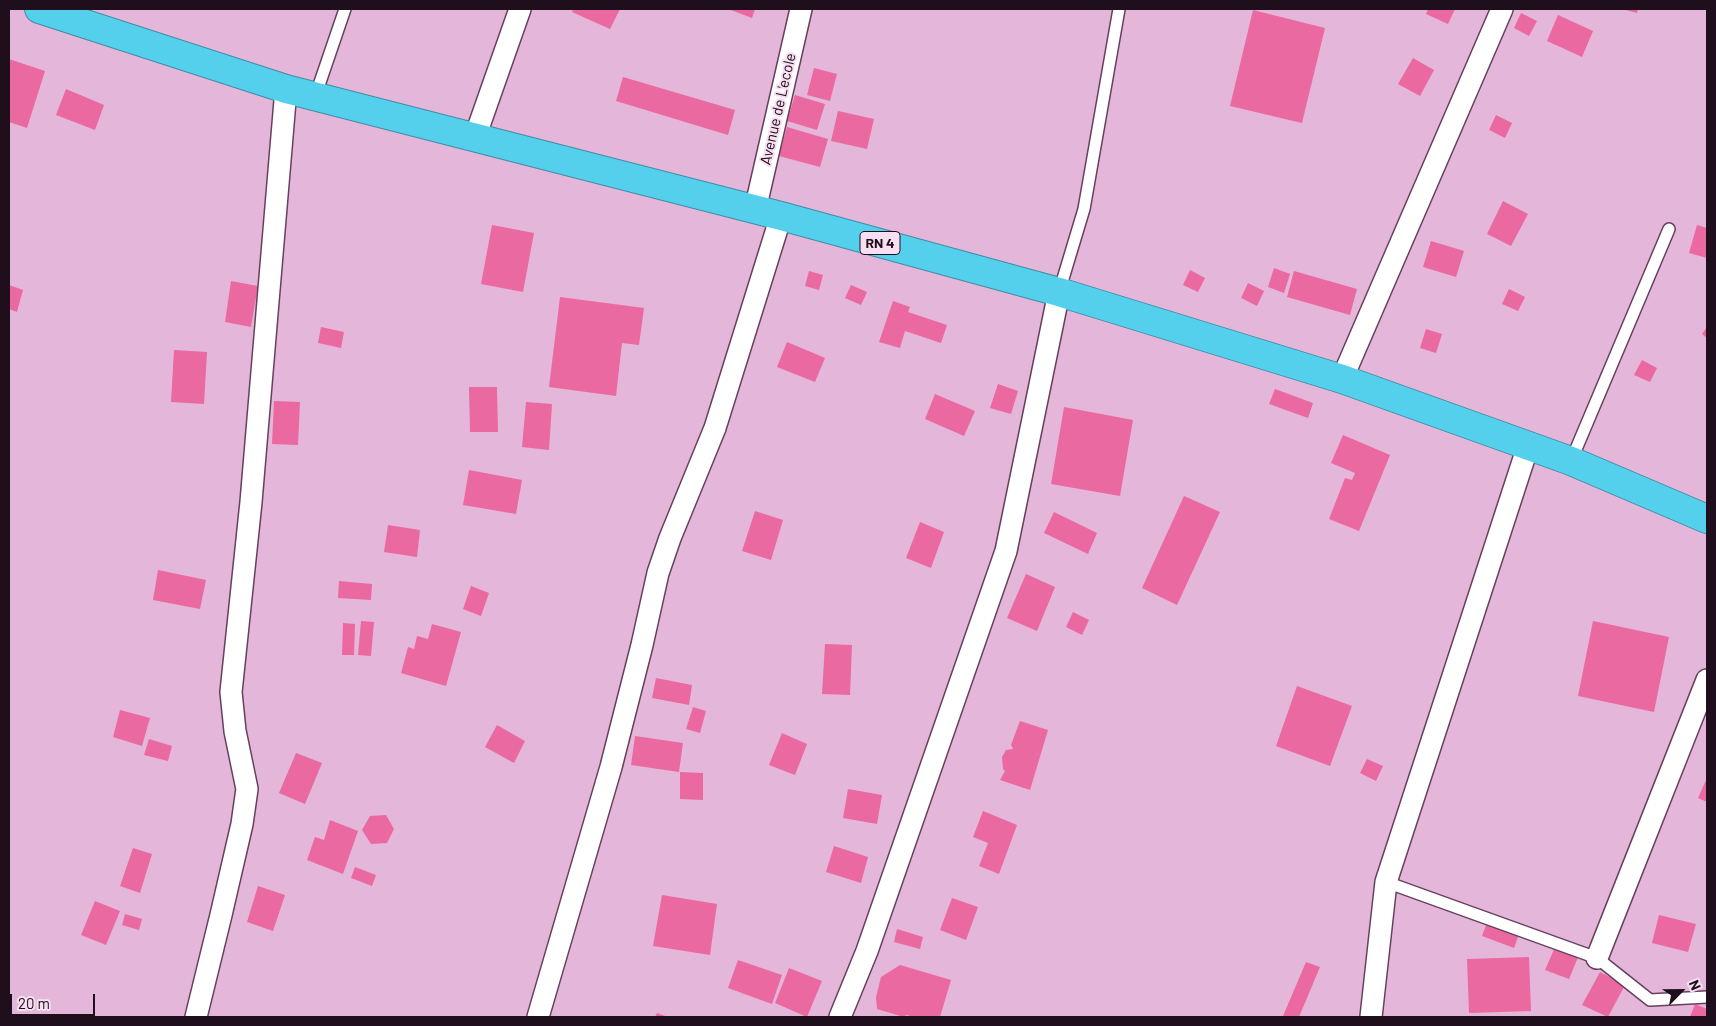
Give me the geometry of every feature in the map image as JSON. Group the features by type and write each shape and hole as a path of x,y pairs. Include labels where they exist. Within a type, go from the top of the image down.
{"highway":[{"name":"RN 4","path":"39,9 286,90 768,213 1059,292 1342,379 1571,462 1707,519"}],"street":[{"path":"475,138 520,9"},
{"name":"Avenue de L'ecole","path":"538,1017 611,767 658,573 670,538 715,428 768,213 801,9"},
{"path":"1342,379 1502,9"},
{"path":"196,1017 238,842 247,789 235,731 231,692 251,502 286,90"},
{"path":"840,1017 866,951 1006,551 1059,292"},
{"path":"1371,1017 1386,882 1528,446"},
{"path":"1598,958 1707,680"}],"lane":[{"path":"315,97 345,9"},
{"path":"1059,292 1084,209 1120,9"},
{"path":"1571,462 1669,229"},
{"path":"1386,882 1598,958 1650,1000 1707,997"}],"building":[{"path":"573,9 620,9 610,29 572,12"},
{"path":"728,9 755,9 752,18"},
{"path":"1428,9 1455,9 1448,24 1426,14"},
{"path":"1622,9 1638,9 1637,13"},
{"path":"1253,10 1325,28 1302,123 1230,106"},
{"path":"1521,13 1537,21 1529,36 1514,28"},
{"path":"1558,15 1593,31 1582,57 1547,41"},
{"path":"1413,58 1434,70 1420,96 1398,84"},
{"path":"9,59 45,71 27,128 9,122"},
{"path":"814,68 837,74 830,101 807,95"},
{"path":"623,77 735,110 728,135 616,101"},
{"path":"66,89 104,105 95,130 56,115"},
{"path":"795,95 825,104 817,130 787,121"},
{"path":"838,111 874,119 867,149 831,141"},
{"path":"1496,115 1512,123 1505,138 1489,130"},
{"path":"787,127 828,139 820,167 779,156"},
{"path":"1503,201 1528,214 1511,246 1487,234"},
{"path":"492,225 534,233 523,292 481,284"},
{"path":"1697,225 1707,228 1707,258 1689,253"},
{"path":"1431,241 1464,251 1456,277 1423,267"},
{"path":"1274,268 1290,274 1284,293 1268,287"},
{"path":"1190,270 1205,278 1198,292 1183,285"},
{"path":"809,271 823,275 819,290 805,286"},
{"path":"1294,271 1357,289 1350,315 1287,297"},
{"path":"231,281 258,286 251,327 225,322"},
{"path":"1248,283 1264,291 1257,306 1241,298"},
{"path":"9,285 23,290 17,312 9,309"},
{"path":"851,285 867,292 861,305 845,298"},
{"path":"1509,289 1525,297 1518,311 1502,304"},
{"path":"560,297 644,308 639,345 622,343 616,396 549,387"},
{"path":"893,301 910,307 908,312 947,325 941,343 905,331 900,348 879,342"},
{"path":"321,327 344,332 341,348 318,343"},
{"path":"1707,327 1707,338 1702,334"},
{"path":"1426,329 1442,334 1436,353 1420,348"},
{"path":"787,342 825,358 815,382 777,367"},
{"path":"174,350 207,352 204,404 171,402"},
{"path":"1642,360 1657,368 1650,382 1634,375"},
{"path":"998,384 1018,391 1011,414 990,408"},
{"path":"469,387 497,387 498,432 470,432"},
{"path":"1275,389 1313,403 1308,418 1269,404"},
{"path":"935,394 975,411 964,436 925,419"},
{"path":"274,401 300,402 298,445 272,444"},
{"path":"526,402 552,404 549,450 522,447"},
{"path":"1064,407 1133,420 1120,496 1051,484"},
{"path":"1343,435 1390,455 1359,531 1329,519 1345,478 1352,480 1355,473 1331,463"},
{"path":"469,470 522,480 516,514 463,505"},
{"path":"1184,496 1220,512 1177,605 1142,588"},
{"path":"755,511 783,520 771,560 742,551"},
{"path":"1054,512 1097,533 1088,554 1044,533"},
{"path":"920,522 944,532 931,568 906,558"},
{"path":"388,525 420,530 417,557 384,552"},
{"path":"158,570 206,580 200,609 153,600"},
{"path":"1026,574 1055,587 1037,631 1007,618"},
{"path":"339,581 372,584 371,600 338,598"},
{"path":"471,586 489,593 481,616 463,609"},
{"path":"1073,612 1089,620 1082,635 1066,627"},
{"path":"361,621 374,622 371,656 358,655"},
{"path":"1593,621 1669,637 1654,712 1578,696"},
{"path":"343,623 355,624 354,655 342,655"},
{"path":"432,624 461,632 446,686 401,673 408,647 414,649 417,636 428,639"},
{"path":"825,644 852,645 850,695 822,694"},
{"path":"656,678 692,685 689,705 652,698"},
{"path":"1297,686 1352,706 1330,766 1276,746"},
{"path":"693,707 706,711 700,733 686,729"},
{"path":"120,710 150,718 142,746 113,737"},
{"path":"1020,721 1048,730 1030,790 1000,780 1005,771 1003,769 1002,757 1006,750 1013,749 1011,745"},
{"path":"497,725 525,741 514,763 485,747"},
{"path":"782,733 807,744 795,775 769,765"},
{"path":"635,736 683,743 679,772 631,765"},
{"path":"149,739 172,746 168,761 144,755"},
{"path":"296,753 322,763 305,804 279,793"},
{"path":"1367,759 1383,766 1376,781 1360,773"},
{"path":"680,772 703,773 703,800 680,799"},
{"path":"1707,778 1707,802 1698,798"},
{"path":"848,789 882,795 877,824 843,818"},
{"path":"983,811 1017,825 999,874 979,866 988,843 973,837"},
{"path":"386,815 394,829 387,843 371,844 362,830 370,816"},
{"path":"330,820 358,831 343,874 307,860 315,837 324,840"},
{"path":"834,846 868,857 861,883 826,872"},
{"path":"133,848 152,854 140,893 120,886"},
{"path":"355,867 376,875 372,886 351,878"},
{"path":"258,886 285,895 273,931 247,922"},
{"path":"662,895 717,904 710,955 653,946"},
{"path":"952,898 978,907 966,940 940,930"},
{"path":"95,901 120,911 106,945 81,935"},
{"path":"125,914 142,919 139,930 122,925"},
{"path":"1659,915 1696,924 1688,952 1652,943"},
{"path":"1489,917 1521,929 1514,948 1482,936"},
{"path":"897,929 923,937 920,949 894,942"},
{"path":"1558,940 1581,950 1569,979 1545,970"},
{"path":"1529,957 1531,1011 1469,1013 1467,959"},
{"path":"738,960 782,975 772,1004 728,988"},
{"path":"1306,962 1320,967 1299,1017 1285,1017 1283,1016"},
{"path":"900,965 951,980 940,1017 906,1015 904,1017 877,1009 876,997 881,977"},
{"path":"789,968 822,981 807,1017 775,1003"},
{"path":"1600,972 1625,985 1608,1017 1582,1005"},
{"path":"1695,1004 1707,1009 1707,1017 1690,1017"},
{"path":"657,1013 668,1017 655,1017"}]}
